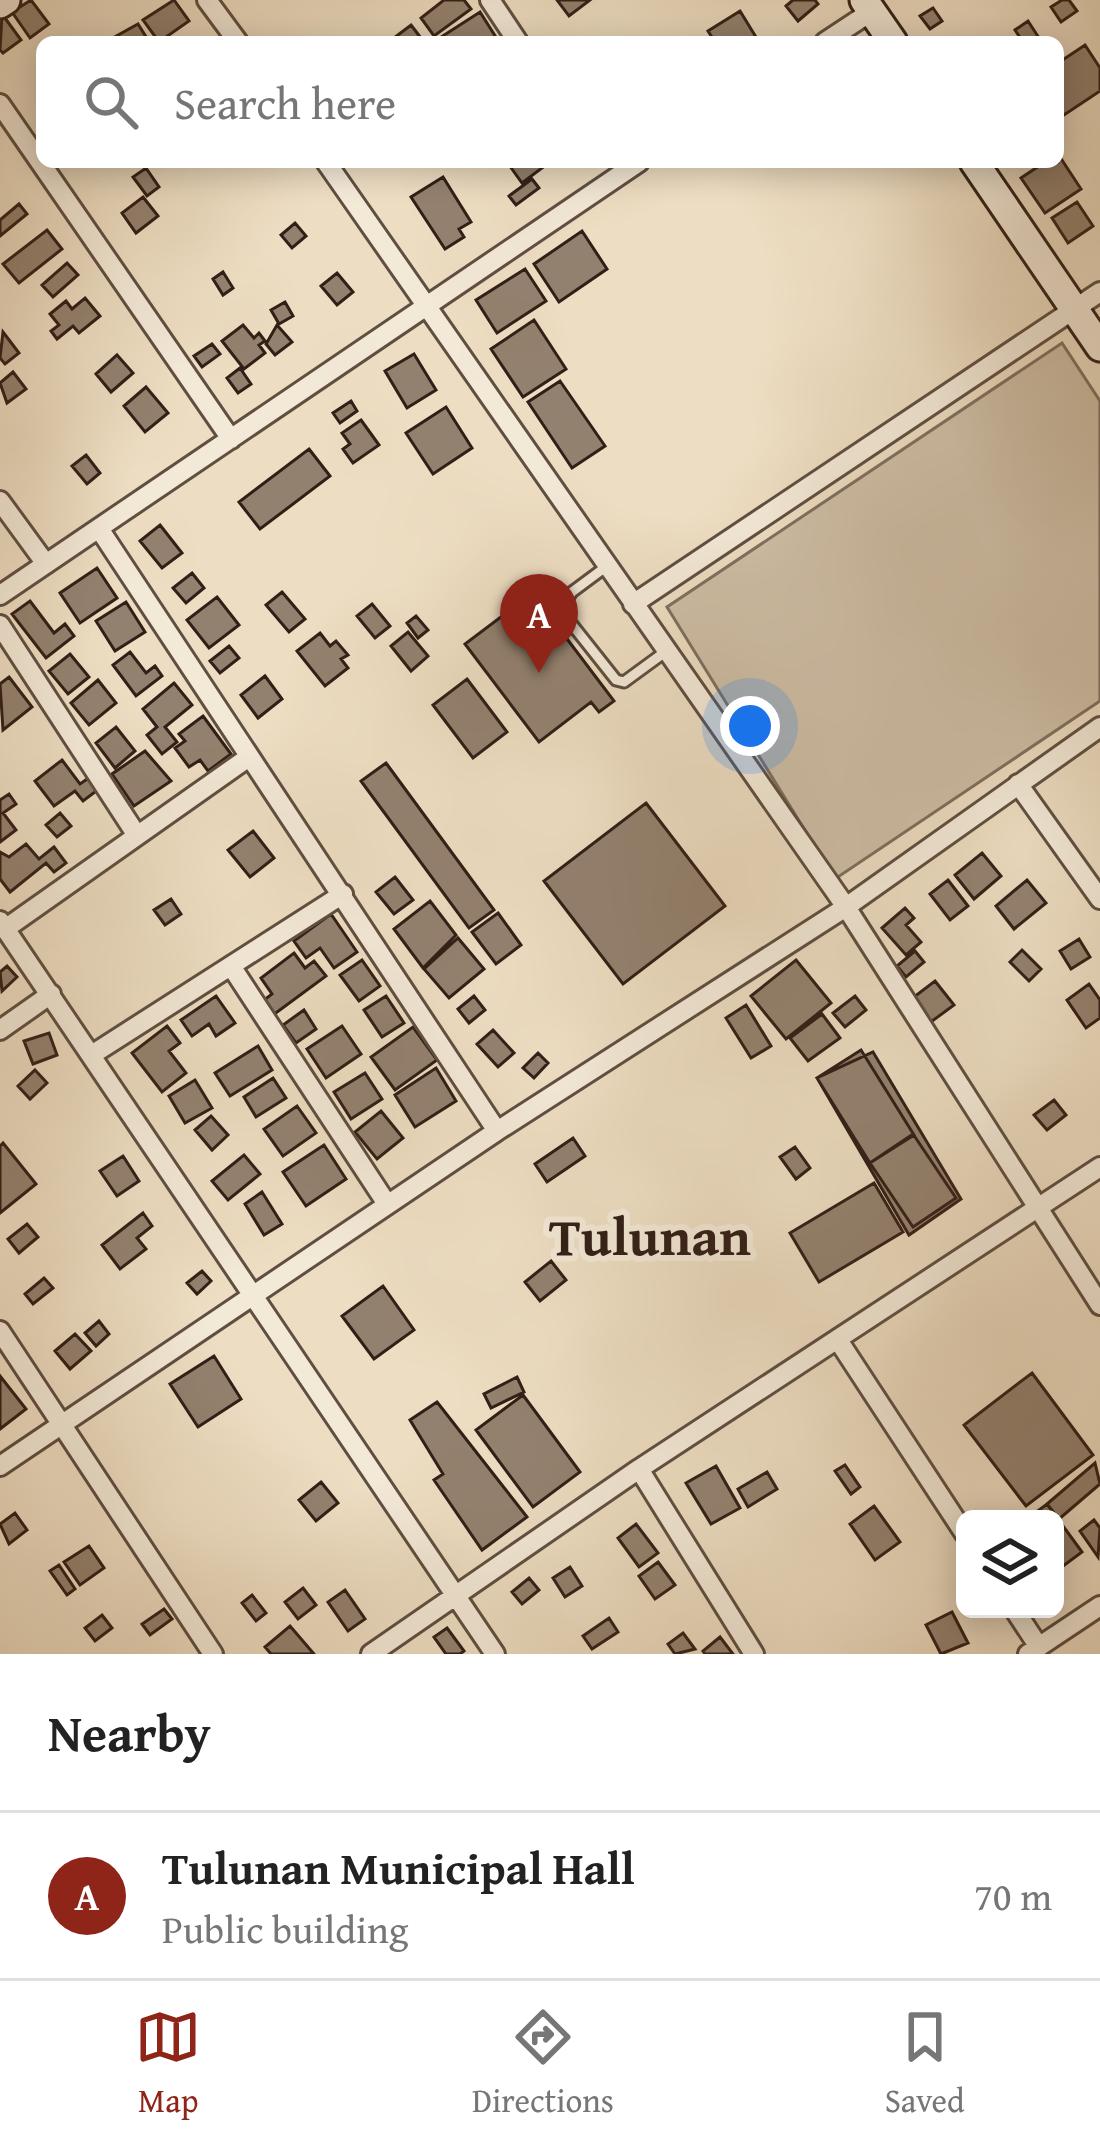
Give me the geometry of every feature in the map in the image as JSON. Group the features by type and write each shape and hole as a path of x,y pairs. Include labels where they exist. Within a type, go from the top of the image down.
{"main road":[{"path":"875,4 890,36"},
{"path":"978,168 1100,347"}],"street":[{"path":"208,0 234,36"},
{"path":"490,0 514,36"},
{"path":"833,36 875,4"},
{"path":"0,104 36,156"},
{"path":"44,168 230,439"},
{"path":"330,168 430,304 665,652 846,907 1100,1304"},
{"path":"601,168 610,181"},
{"path":"0,595 630,168"},
{"path":"633,604 1100,292"},
{"path":"0,501 46,564"},
{"path":"100,530 496,1131"},
{"path":"0,625 136,834"},
{"path":"0,1466 496,1131 846,907 1100,727"},
{"path":"249,757 3,925 495,1654"},
{"path":"1018,784 1100,899"},
{"path":"93,1054 343,894"},
{"path":"231,966 387,1204"},
{"path":"0,1030 51,994"},
{"path":"371,1654 639,1469 1100,1167"},
{"path":"0,1331 213,1654"},
{"path":"838,1340 956,1520"},
{"path":"639,1469 754,1654"},
{"path":"1018,1618 1033,1651 1100,1606"}],"lane":[{"path":"607,566 572,592 563,605 566,617 616,680 634,676 665,652"}],"shaded area":[{"path":"1062,343 1100,401 1100,701 835,879 667,607"}],"building":[{"path":"31,0 49,24 30,38 12,12"},
{"path":"174,0 189,21 168,36 155,36 143,20"},
{"path":"444,0 464,0 471,9 434,36 421,18"},
{"path":"557,0 590,0 569,16"},
{"path":"793,0 818,4 798,21 786,6"},
{"path":"1069,0 1077,11 1061,22 1051,7"},
{"path":"933,8 942,21 930,29 920,16"},
{"path":"740,11 755,36 711,36 708,31"},
{"path":"480,12 495,36 443,36"},
{"path":"2,14 21,40 3,53 0,50"},
{"path":"1028,21 1038,36 1019,36 1015,30"},
{"path":"138,24 146,36 116,36"},
{"path":"411,25 419,36 397,36"},
{"path":"1085,45 1100,68 1100,91 1064,115 1064,59"},
{"path":"1064,163 1081,189 1045,213 1021,178 1036,168 1064,168"},
{"path":"146,168 159,187 147,196 133,177"},
{"path":"511,168 542,168 522,183"},
{"path":"443,177 471,222 459,229 464,237 445,249 411,197"},
{"path":"532,179 539,188 516,205 509,196"},
{"path":"143,197 158,216 136,233 122,213"},
{"path":"1077,202 1093,226 1068,243 1052,218"},
{"path":"19,204 27,214 0,236 0,220"},
{"path":"295,223 306,236 292,248 281,235"},
{"path":"47,230 62,249 19,283 3,264"},
{"path":"582,231 607,269 559,302 534,264"},
{"path":"67,263 78,275 53,297 42,285"},
{"path":"525,269 546,301 497,333 476,300"},
{"path":"223,272 233,288 223,295 213,279"},
{"path":"337,273 353,292 337,305 321,286"},
{"path":"85,298 100,316 79,333 73,326 57,339 51,331 59,325 50,314 66,301 72,309"},
{"path":"285,302 293,316 279,324 271,310"},
{"path":"534,320 566,369 523,397 491,349"},
{"path":"243,325 254,338 259,333 265,341 259,345 265,353 244,369 222,341"},
{"path":"277,325 292,342 275,355 266,344"},
{"path":"3,332 19,353 5,364 0,358"},
{"path":"212,344 220,354 202,367 194,356"},
{"path":"414,354 436,390 407,408 385,371"},
{"path":"117,355 133,373 111,392 96,374"},
{"path":"240,368 251,384 238,393 227,378"},
{"path":"13,372 26,389 7,403 0,383"},
{"path":"560,381 605,446 572,468 528,402"},
{"path":"146,387 168,413 145,432 124,406"},
{"path":"351,401 357,411 340,423 333,413"},
{"path":"446,407 472,448 433,474 406,433"},
{"path":"361,420 379,445 353,463 343,449 350,444 342,433"},
{"path":"309,449 330,476 260,529 239,502"},
{"path":"86,455 100,473 87,484 72,466"},
{"path":"160,525 182,553 162,568 140,541"},
{"path":"97,568 117,598 80,623 60,593"},
{"path":"192,573 204,588 186,603 173,588"},
{"path":"527,586 614,701 599,712 591,702 539,742 465,644 517,605 512,598"},
{"path":"282,592 305,619 289,632 266,605"},
{"path":"217,597 239,625 209,648 187,620"},
{"path":"30,601 54,633 65,624 74,636 46,658 12,614"},
{"path":"126,602 145,632 115,651 96,621"},
{"path":"372,604 390,626 375,638 357,616"},
{"path":"416,616 428,630 418,638 407,623"},
{"path":"408,632 428,656 411,671 391,646"},
{"path":"320,633 330,646 336,641 348,655 341,659 348,668 325,686 297,651"},
{"path":"229,646 239,658 220,673 210,661"},
{"path":"130,652 146,673 155,666 162,676 136,696 113,665"},
{"path":"70,654 89,677 68,694 49,671"},
{"path":"265,676 282,699 258,718 241,695"},
{"path":"9,677 32,707 3,730 0,684"},
{"path":"467,679 507,732 473,758 433,705"},
{"path":"98,680 116,703 89,725 71,703"},
{"path":"174,683 192,705 165,727 177,742 162,754 147,735 157,727 143,709"},
{"path":"203,716 231,754 208,771 200,760 189,767 175,748 185,741 179,734"},
{"path":"116,727 135,751 115,768 96,743"},
{"path":"145,751 171,781 134,806 112,774"},
{"path":"62,760 80,784 90,777 99,789 83,801 75,791 54,806 35,781"},
{"path":"386,763 494,910 469,928 361,781"},
{"path":"9,794 16,804 3,813 16,830 0,842 0,800"},
{"path":"646,803 725,906 623,984 544,881"},
{"path":"60,813 71,826 57,837 46,825"},
{"path":"253,831 274,858 250,877 228,850"},
{"path":"26,844 39,859 54,847 66,863 54,872 46,863 10,892 0,879 0,852 9,857"},
{"path":"982,853 1001,876 974,899 955,875"},
{"path":"395,877 413,900 394,914 376,892"},
{"path":"948,880 968,906 950,920 930,894"},
{"path":"1027,880 1046,903 1014,929 996,906"},
{"path":"171,899 181,914 165,925 154,910"},
{"path":"430,901 456,935 423,968 394,929"},
{"path":"905,908 914,918 906,925 921,942 906,955 882,928"},
{"path":"498,913 521,945 496,964 472,932"},
{"path":"331,914 357,952 334,968 320,948 306,958 294,941"},
{"path":"458,938 484,969 449,998 424,969"},
{"path":"1079,939 1090,957 1071,969 1060,951"},
{"path":"1022,950 1041,969 1029,981 1010,962"},
{"path":"915,951 924,962 906,977 897,966"},
{"path":"294,953 305,968 314,961 326,976 269,1018 259,1004 272,994 261,978"},
{"path":"362,960 380,986 359,1001 340,975"},
{"path":"796,960 831,1003 786,1039 751,996"},
{"path":"7,966 17,977 2,991 0,972"},
{"path":"935,981 954,1005 924,1027 906,1003"},
{"path":"1089,984 1100,1000 1100,1018 1086,1028 1067,1000"},
{"path":"216,996 235,1023 216,1036 209,1024 192,1036 181,1020"},
{"path":"386,996 404,1023 382,1037 364,1010"},
{"path":"474,996 485,1010 469,1023 458,1009"},
{"path":"855,996 866,1010 845,1027 833,1013"},
{"path":"746,1005 771,1046 751,1058 726,1018"},
{"path":"304,1010 316,1029 296,1043 283,1025"},
{"path":"822,1014 840,1038 808,1061 790,1038"},
{"path":"167,1026 180,1043 169,1051 186,1073 162,1092 132,1053"},
{"path":"342,1026 361,1054 326,1078 307,1049"},
{"path":"413,1027 437,1060 395,1090 371,1057"},
{"path":"493,1030 514,1053 498,1067 477,1044"},
{"path":"49,1033 57,1055 33,1064 24,1041"},
{"path":"258,1046 272,1070 230,1096 215,1073"},
{"path":"861,1050 914,1135 870,1163 817,1078"},
{"path":"873,1052 961,1199 909,1235 817,1078"},
{"path":"538,1053 548,1063 534,1078 523,1068"},
{"path":"436,1068 456,1101 415,1127 395,1095"},
{"path":"35,1070 47,1083 30,1099 18,1086"},
{"path":"365,1073 382,1099 351,1119 334,1092"},
{"path":"273,1078 286,1098 256,1117 244,1097"},
{"path":"195,1080 212,1108 185,1123 169,1096"},
{"path":"1054,1100 1066,1115 1047,1130 1034,1115"},
{"path":"297,1106 316,1133 283,1156 264,1129"},
{"path":"381,1111 403,1138 377,1159 355,1132"},
{"path":"211,1116 228,1135 212,1150 195,1130"},
{"path":"913,1134 956,1198 913,1227 870,1163"},
{"path":"573,1138 585,1156 547,1182 535,1164"},
{"path":"3,1143 36,1184 0,1213 0,1146"},
{"path":"324,1145 346,1179 306,1206 283,1172"},
{"path":"795,1147 810,1168 796,1179 780,1157"},
{"path":"244,1155 260,1174 228,1200 212,1181"},
{"path":"123,1156 139,1181 117,1196 100,1171"},
{"path":"874,1183 903,1232 819,1282 790,1233"},
{"path":"262,1192 282,1224 264,1235 245,1204"},
{"path":"143,1213 152,1226 137,1238 146,1249 120,1269 102,1245"},
{"path":"27,1224 38,1237 19,1253 8,1239"},
{"path":"551,1261 566,1280 540,1301 525,1282"},
{"path":"202,1271 211,1281 197,1294 187,1283"},
{"path":"44,1278 53,1288 33,1304 25,1294"},
{"path":"383,1286 414,1330 374,1359 342,1316"},
{"path":"99,1321 109,1334 96,1346 85,1333"},
{"path":"75,1334 91,1351 70,1369 55,1351"},
{"path":"214,1356 241,1399 198,1427 170,1384"},
{"path":"1032,1373 1093,1455 1026,1506 964,1425"},
{"path":"0,1376 26,1409 0,1429"},
{"path":"517,1377 524,1392 491,1408 484,1394"},
{"path":"523,1395 580,1472 533,1507 476,1430"},
{"path":"437,1402 527,1517 482,1550 434,1480 443,1474 410,1420"},
{"path":"1095,1463 1100,1484 1064,1515 1064,1510 1052,1510 1047,1504"},
{"path":"845,1465 860,1487 851,1494 835,1471"},
{"path":"716,1466 740,1508 711,1524 686,1483"},
{"path":"767,1472 777,1489 748,1507 738,1489"},
{"path":"321,1482 338,1503 316,1521 299,1500"},
{"path":"874,1506 900,1542 875,1560 850,1524"},
{"path":"15,1513 27,1530 9,1544 0,1524"},
{"path":"1094,1520 1100,1528 1098,1557 1080,1531"},
{"path":"636,1524 658,1553 639,1567 618,1538"},
{"path":"1064,1527 1082,1552 1064,1565"},
{"path":"89,1546 104,1568 80,1585 64,1562"},
{"path":"658,1562 675,1585 655,1599 639,1576"},
{"path":"59,1565 75,1589 67,1595 50,1571"},
{"path":"570,1567 582,1586 565,1597 553,1578"},
{"path":"529,1578 539,1590 522,1604 512,1592"},
{"path":"303,1588 316,1605 298,1619 285,1602"},
{"path":"345,1590 365,1619 348,1631 328,1602"},
{"path":"252,1595 266,1613 256,1621 242,1603"},
{"path":"164,1609 172,1619 150,1635 142,1624"},
{"path":"952,1612 968,1643 941,1654 926,1625"},
{"path":"102,1615 112,1628 95,1641 85,1628"},
{"path":"609,1618 618,1632 592,1649 583,1636"},
{"path":"290,1626 314,1654 271,1654 265,1647"},
{"path":"447,1628 464,1651 460,1654 446,1654 434,1637"},
{"path":"683,1633 695,1649 675,1654 668,1644"},
{"path":"720,1637 733,1654 705,1654 703,1651"}],"place":[{"name":"Tulunan Municipal Hall","path":"539,673"}],"district":[{"name":"Tulunan","path":"650,1235"}]}
